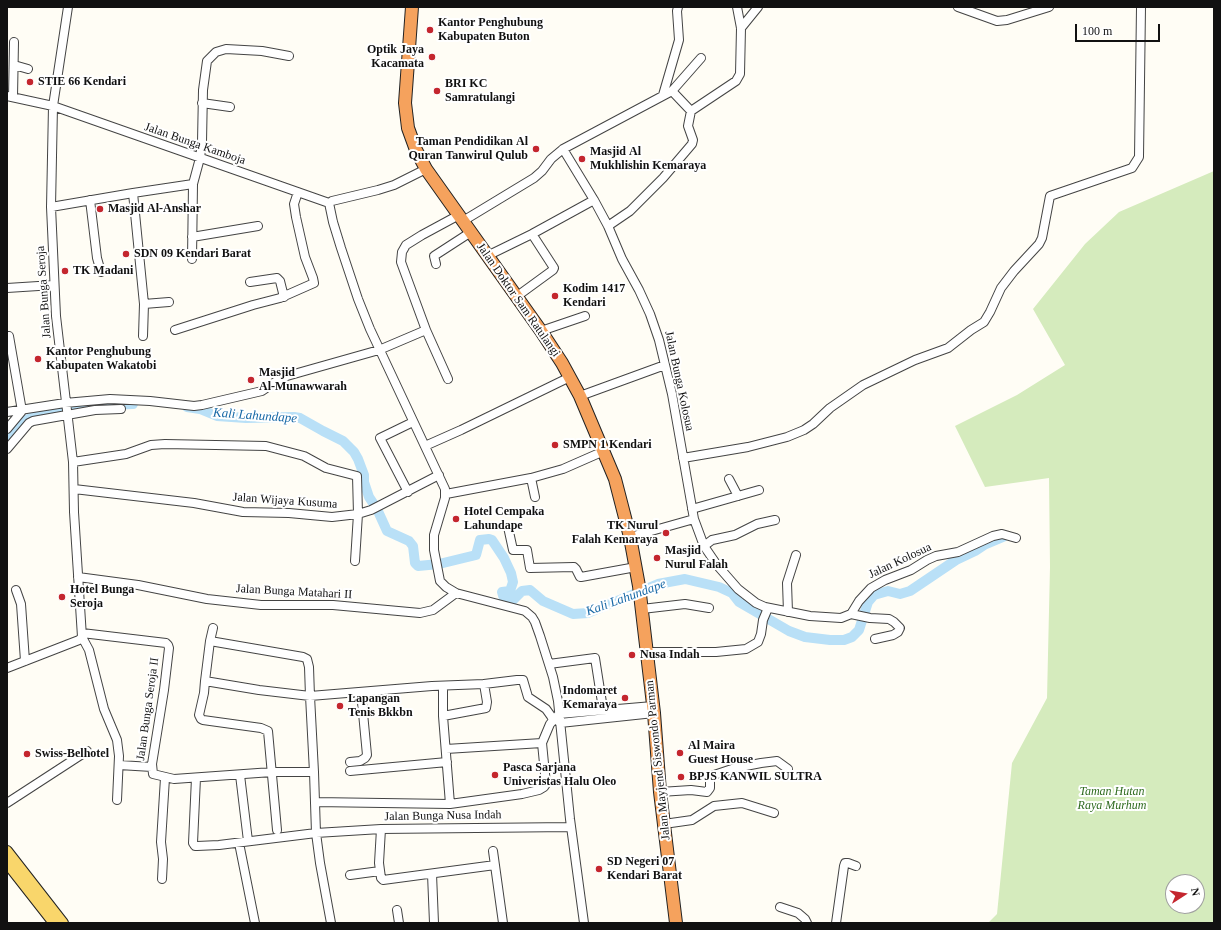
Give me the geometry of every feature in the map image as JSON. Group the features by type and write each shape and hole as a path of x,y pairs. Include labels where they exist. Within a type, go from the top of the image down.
{"highway":[{"name":"Jalan Doktor Sam Ratulangi","path":"412,7 405,103 406,119 411,138 426,169 541,330 580,396 615,479 630,537 641,597"},
{"name":"Jalan Mayjend Siswondo Parman","path":"641,597 660,792 676,923"}],"main road":[{"path":"7,851 63,923"},
{"path":"7,863 54,923"}],"street":[{"name":"Jalan Bunga Seroja","path":"68,7 53,106 50,207 54,286 65,404 73,462 74,512 82,635"},
{"path":"663,96 679,40 678,7"},
{"path":"608,226 630,211 663,178 692,144 693,140 688,126 691,111 736,81 738,78 740,74 740,28 737,7"},
{"path":"740,28 758,7"},
{"path":"958,7 997,21 1007,20 1049,7"},
{"path":"683,458 748,447 787,437 804,430 813,424 830,408 863,385 915,360 948,348 984,322 1004,283 1039,244 1042,238 1050,196 1132,168 1139,157 1141,7"},
{"path":"10,97 14,65 14,42"},
{"path":"192,259 193,184 200,158 202,103 206,65 208,60 216,52 231,48 262,51 289,56"},
{"path":"448,379 426,330 401,262 402,252 406,245 422,235 461,218 534,178 542,171 551,159 563,150 672,91 701,58"},
{"path":"14,65 28,69"},
{"path":"672,91 691,111"},
{"name":"Jalan Bunga Kamboja","path":"10,97 53,106 329,204"},
{"path":"202,103 230,107"},
{"name":"Jalan Bunga Kolosua","path":"563,150 594,200 608,226 622,259 650,314 659,340 672,394 694,519 704,546 717,565 738,589 756,603 766,614 788,612 830,618 855,615"},
{"path":"426,169 378,190 332,201 329,204 337,235 358,299 379,350 439,475 446,494 434,535 434,550 437,567 443,585 456,593 525,611 535,622 538,630 553,677 557,719 584,923"},
{"path":"50,207 193,184"},
{"path":"175,330 284,296 312,285 314,282 305,257 294,204 298,192"},
{"path":"133,193 144,304 143,336"},
{"path":"90,200 98,258 102,272"},
{"path":"487,256 532,234 594,200"},
{"path":"192,237 258,226"},
{"path":"436,264 434,256 471,232"},
{"path":"516,297 554,269 532,234"},
{"path":"250,282 277,278 280,281 284,296"},
{"path":"7,288 54,286"},
{"path":"144,304 169,302"},
{"path":"541,330 585,316"},
{"path":"15,413 43,406 110,399 150,401 194,406 202,405 262,391 278,380 287,376 379,350 426,330"},
{"path":"9,336 15,413 7,431 15,438"},
{"path":"580,396 665,365"},
{"path":"425,446 468,427 570,377"},
{"path":"7,449 15,438 31,422 95,410 121,409"},
{"path":"408,492 380,438 413,422"},
{"path":"73,462 126,454 158,444 266,446 304,456 326,468 356,475 358,514 355,561"},
{"path":"446,494 531,478 563,469 604,451"},
{"name":"Jalan Wijaya Kusuma","path":"74,489 194,503 243,512 289,513 332,517 358,514 380,507 439,475"},
{"path":"531,478 535,498"},
{"path":"729,479 738,496"},
{"path":"692,509 759,490"},
{"path":"630,537 694,519"},
{"path":"704,546 712,540 735,535 757,524 775,520"},
{"path":"508,527 513,550 527,550 530,568 574,567 581,577 636,567"},
{"name":"Jalan Kolosua","path":"855,615 859,602 871,588 885,580 911,570 936,556 958,552 993,536 1002,534 1016,538"},
{"path":"788,612 788,578 796,555"},
{"name":"Jalan Bunga Matahari II","path":"78,577 138,585 207,599 261,605 333,604 420,613 433,610 456,593"},
{"path":"16,590 20,604 25,661"},
{"path":"641,597 709,608"},
{"path":"647,652 716,652 746,649 758,642 766,614"},
{"path":"855,615 870,618 889,619 900,628 898,632 893,635 875,639"},
{"path":"213,628 204,693 199,715 201,719 204,720 266,730 269,734 277,830"},
{"path":"7,668 79,640 82,635"},
{"path":"82,635 89,650 104,709 117,740 119,765 117,800"},
{"name":"Jalan Bunga Seroja II","path":"82,635 166,643 168,645 169,648 164,690 152,767 153,774 165,778"},
{"path":"210,641 305,657 309,667 316,833 331,923"},
{"path":"549,664 595,658 603,710"},
{"path":"205,681 259,690 310,696 523,680 528,697 546,709 557,719 653,709"},
{"path":"443,716 486,708 487,702 484,684"},
{"path":"443,687 443,716 450,804"},
{"path":"350,762 360,762 367,755 361,692"},
{"path":"315,802 450,804 522,794 543,789 546,784 542,743 548,727 557,719 603,710 653,709"},
{"path":"446,749 542,743"},
{"path":"7,803 87,751"},
{"path":"660,792 691,790 707,792 710,788 711,776 735,768 761,762 777,761 788,769"},
{"path":"350,772 447,762"},
{"path":"119,765 152,767"},
{"path":"162,879 163,859 160,842 165,778 196,778 272,772 314,772"},
{"path":"240,775 248,841"},
{"name":"Jalan Bunga Nusa Indah","path":"196,778 193,844 197,846 316,833 380,829 571,827"},
{"path":"664,824 692,820 714,806 742,803 774,813"},
{"path":"380,829 380,871 381,878 383,880 495,865"},
{"path":"239,842 255,923"},
{"path":"493,851 503,923"},
{"path":"836,923 845,863 856,866"},
{"path":"350,874 380,871"},
{"path":"432,874 434,923"},
{"path":"780,907 798,913 807,923"},
{"path":"397,910 398,923"}],"green space":[{"name":"Taman Hutan Raya Murhum","path":"1214,171 1214,923 988,923 997,914 1012,763 1047,698 1050,567 1049,478 985,487 955,426 1017,395 1065,365 1033,309 1085,244 1119,212"}],"waterway":[{"name":"Kali Lahundape","path":"7,437 22,422 35,416 57,410 84,406 133,404"},
{"name":"Kali Lahundape","path":"187,407 200,409 217,416 246,418 300,418 343,441 354,452 358,459 364,475 364,482 369,497 377,509 387,531 409,541 413,546 415,563 418,566 439,564 476,555 480,540 489,539 492,540 504,558 511,573 513,582 510,591 502,592 504,599 513,600 522,591 530,590 543,601 573,614 588,613 658,584 685,579 719,587 732,593 739,602 789,631 805,637 844,640 852,637 859,630 868,602 874,595 888,591 900,594 910,591 956,560 1003,537"}],"place":[{"name":"Kantor Penghubung Kabupaten Buton","path":"430,30"},
{"name":"Optik Jaya Kacamata","path":"432,57"},
{"name":"STIE 66 Kendari","path":"30,82"},
{"name":"BRI KC Samratulangi","path":"437,91"},
{"name":"Taman Pendidikan Al Quran Tanwirul Qulub","path":"536,149"},
{"name":"Masjid Al Mukhlishin Kemaraya","path":"582,159"},
{"name":"Masjid Al-Anshar","path":"100,209"},
{"name":"SDN 09 Kendari Barat","path":"126,254"},
{"name":"TK Madani","path":"65,271"},
{"name":"Kodim 1417 Kendari","path":"555,296"},
{"name":"Kantor Penghubung Kabupaten Wakatobi","path":"38,359"},
{"name":"Masjid Al-Munawwarah","path":"251,380"},
{"name":"SMPN 1 Kendari","path":"555,445"},
{"name":"Hotel Cempaka Lahundape","path":"456,519"},
{"name":"TK Nurul Falah Kemaraya","path":"666,533"},
{"name":"Masjid Nurul Falah","path":"657,558"},
{"name":"Hotel Bunga Seroja","path":"62,597"},
{"name":"Nusa Indah","path":"632,655"},
{"name":"Indomaret Kemaraya","path":"625,698"},
{"name":"Lapangan Tenis Bkkbn","path":"340,706"},
{"name":"Al Maira Guest House","path":"680,753"},
{"name":"Swiss-Belhotel","path":"27,754"},
{"name":"Pasca Sarjana Univeristas Halu Oleo","path":"495,775"},
{"name":"BPJS KANWIL SULTRA","path":"681,777"},
{"name":"SD Negeri 07 Kendari Barat","path":"599,869"}]}
